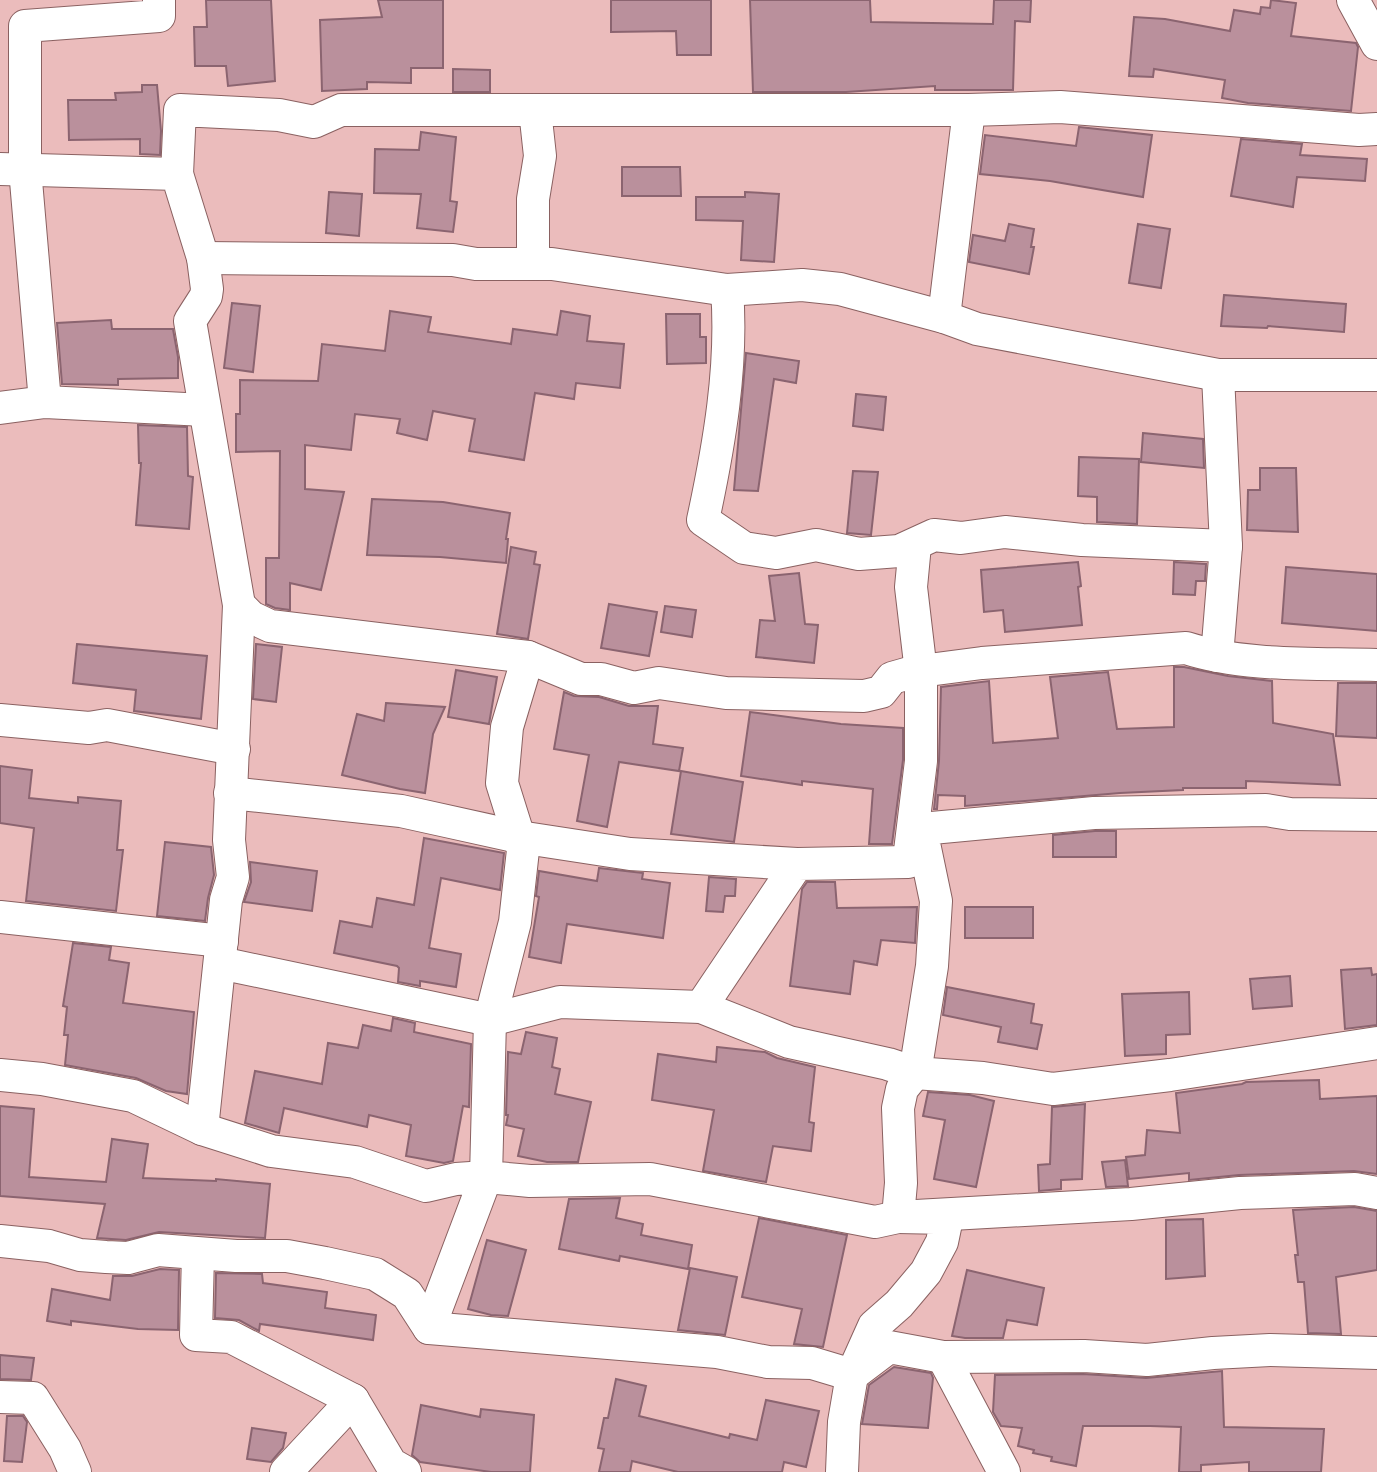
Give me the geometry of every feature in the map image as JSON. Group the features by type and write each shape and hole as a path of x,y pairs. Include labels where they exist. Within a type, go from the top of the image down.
{"street":[{"path":"45,402 13,169 27,13 159,16 159,0"},
{"path":"1353,0 1377,44"},
{"path":"202,1129 226,900 233,877 229,840 230,793 239,605 190,321 206,296 207,289 203,258 177,174 180,110 279,115 314,121 341,110 969,110 1060,107 1359,130 1377,129"},
{"path":"533,264 533,199 540,156 535,110"},
{"path":"944,317 969,110"},
{"path":"13,169 177,174"},
{"path":"203,258 453,260 476,264 552,264 727,290 802,285 840,289 944,317 977,329 1218,374 1377,375"},
{"path":"727,290 728,327 717,458 703,520 744,548 776,553 816,545 859,554 899,551 934,535 961,538 1005,532 1082,540 1226,546"},
{"path":"1217,656 1226,546 1218,374"},
{"path":"0,408 45,402 205,410"},
{"path":"908,862 921,761 921,672 911,587 915,545"},
{"path":"239,605 251,617 270,626 527,657 581,680 600,678 634,688 659,683 726,693 864,696 881,692 891,678 921,672 982,663 1186,648 1217,656 1377,666"},
{"path":"429,1328 486,1177 490,1020 515,922 523,850 502,783 507,727 527,657"},
{"path":"0,720 89,728 107,725 234,748"},
{"path":"230,793 401,811 519,837 630,854 797,864 908,862 921,858 921,829"},
{"path":"921,829 1094,813 1266,810 1290,814 1377,815"},
{"path":"898,1217 901,1183 898,1108 902,1089 915,1073 932,966 936,901 921,829"},
{"path":"701,1007 797,864"},
{"path":"0,917 221,952 490,1020 560,1002 701,1007 789,1042 888,1064 915,1073 983,1078 1053,1089 1170,1075 1377,1043"},
{"path":"0,1075 42,1079 133,1096 202,1129 271,1151 355,1162 426,1186 486,1177 530,1181 650,1180 875,1222 898,1217 1131,1205 1240,1193 1355,1189 1377,1193"},
{"path":"842,1472 844,1422 852,1375 874,1326 899,1304 926,1272 942,1242 947,1218 898,1217"},
{"path":"0,1241 49,1246 80,1255 106,1257 128,1258 158,1250 236,1256 287,1256 375,1274 407,1294 429,1328"},
{"path":"198,1254 196,1335 231,1337 353,1400 391,1464 405,1472"},
{"path":"429,1328 717,1352 768,1362 812,1363 852,1375"},
{"path":"852,1375 888,1347 943,1357 1084,1356 1147,1360 1270,1350 1377,1353"},
{"path":"943,1357 1004,1472"},
{"path":"0,1397 33,1398 65,1449 75,1472"},
{"path":"286,1472 353,1400"}],"building":[{"path":"206,0 271,0 275,81 228,86 226,66 195,66 194,27 207,27"},
{"path":"378,0 443,0 443,68 411,68 411,83 367,82 367,89 322,91 320,20 382,17"},
{"path":"611,0 711,0 711,55 677,55 676,31 611,32"},
{"path":"750,0 870,0 871,22 993,24 994,0 1031,0 1030,22 1015,21 1013,90 935,90 935,86 846,92 753,92"},
{"path":"1271,0 1296,3 1291,36 1356,43 1358,47 1351,111 1248,103 1222,98 1225,80 1154,69 1153,77 1129,76 1134,17 1165,19 1230,31 1234,10 1260,14 1261,7 1270,8"},
{"path":"453,69 490,70 490,92 453,92"},
{"path":"142,85 157,85 160,155 140,154 140,139 69,140 68,100 116,100 115,93 142,92"},
{"path":"1079,127 1152,135 1143,197 1050,181 980,174 985,135 1076,146"},
{"path":"421,132 456,137 450,201 457,202 453,232 417,228 421,194 374,193 375,149 419,150"},
{"path":"1241,139 1302,144 1300,155 1367,159 1365,181 1297,177 1293,207 1231,196"},
{"path":"622,167 680,167 681,196 622,196"},
{"path":"329,192 362,194 359,236 326,233"},
{"path":"745,192 779,194 774,262 741,260 743,221 696,220 696,197 745,197"},
{"path":"1009,224 1034,229 1029,274 969,262 973,235 1005,241"},
{"path":"1138,224 1170,229 1161,288 1129,283"},
{"path":"1224,295 1346,304 1344,332 1268,326 1221,326"},
{"path":"232,303 260,306 253,372 224,368"},
{"path":"390,311 431,317 428,332 511,344 513,329 557,335 561,311 590,316 587,341 624,344 620,388 576,383 574,399 535,393 524,460 469,451 475,419 433,411 427,440 397,433 400,419 355,414 351,450 305,445 305,489 344,492 321,590 290,583 290,610 275,608 266,604 266,558 279,558 280,451 236,452 236,414 240,414 240,380 318,381 322,344 385,351"},
{"path":"666,314 700,314 700,337 706,337 706,363 667,364"},
{"path":"111,320 112,329 173,329 178,357 178,378 118,379 118,385 62,384 57,323"},
{"path":"746,353 799,361 796,383 774,379 758,491 734,490"},
{"path":"856,394 886,397 883,430 853,426"},
{"path":"138,425 187,427 188,476 193,477 189,529 136,525 141,463"},
{"path":"1143,433 1203,439 1204,468 1141,462"},
{"path":"1079,457 1139,459 1137,524 1097,522 1097,497 1078,496"},
{"path":"1260,468 1296,468 1298,532 1247,530 1248,490 1260,490"},
{"path":"853,471 878,472 871,535 847,533"},
{"path":"372,499 443,502 510,513 506,563 440,557 367,555"},
{"path":"511,547 536,552 534,564 540,565 528,639 497,634"},
{"path":"1078,562 1082,625 1005,632 1003,610 984,612 981,570"},
{"path":"1174,562 1206,564 1205,581 1196,581 1195,595 1173,594"},
{"path":"1286,567 1377,574 1377,631 1282,623"},
{"path":"799,573 805,624 818,625 814,663 756,657 760,620 775,621 769,576"},
{"path":"609,604 657,612 649,656 601,648"},
{"path":"665,606 696,610 692,637 661,632"},
{"path":"77,644 207,656 201,719 134,711 136,690 73,683"},
{"path":"256,644 282,647 276,702 253,699"},
{"path":"1174,667 1272,681 1273,723 1333,734 1340,785 1246,781 1246,788 1183,788 965,806 965,796 938,795 937,809 934,809 939,761 941,687 989,681 993,743 1058,738 1050,677 1108,672 1117,729 1174,727"},
{"path":"456,670 497,677 489,724 448,717"},
{"path":"1338,683 1377,683 1377,738 1336,736"},
{"path":"564,692 574,696 599,697 629,706 658,706 653,744 683,748 679,771 619,762 607,827 577,821 589,755 554,749"},
{"path":"386,703 445,707 433,734 425,793 342,775 357,714 384,721"},
{"path":"750,712 841,724 903,728 903,760 892,844 869,844 873,789 802,781 802,785 741,776"},
{"path":"0,766 32,770 29,798 78,803 78,797 121,801 117,850 123,850 116,911 26,901 34,828 0,823"},
{"path":"681,771 743,782 734,842 671,834"},
{"path":"1116,831 1116,857 1053,857 1053,835"},
{"path":"424,838 504,853 500,890 441,878 429,948 461,954 456,987 420,981 420,986 398,982 397,966 334,953 340,921 372,927 377,898 414,905"},
{"path":"165,842 211,847 214,875 205,921 157,916"},
{"path":"250,862 317,871 312,911 244,902 251,882"},
{"path":"599,868 643,873 642,879 670,883 663,938 567,924 561,963 529,957 539,897 536,896 539,871 597,881"},
{"path":"709,877 736,879 735,896 725,896 723,912 706,911"},
{"path":"807,882 835,882 837,908 917,907 915,943 881,940 877,965 854,961 850,994 790,986 802,889"},
{"path":"965,907 1033,907 1033,938 965,938"},
{"path":"73,943 111,947 109,960 129,963 123,1003 194,1012 187,1094 166,1091 136,1078 65,1065 68,1035 64,1035 67,1007 63,1006"},
{"path":"1371,968 1372,975 1377,974 1377,1025 1345,1029 1341,970"},
{"path":"1290,976 1292,1006 1253,1009 1250,979"},
{"path":"947,987 1034,1004 1031,1023 1042,1025 1037,1049 998,1042 1001,1027 943,1015"},
{"path":"1189,992 1190,1034 1166,1035 1166,1054 1125,1056 1122,994"},
{"path":"393,1018 415,1023 414,1032 471,1044 469,1107 463,1106 453,1161 444,1163 406,1156 411,1125 369,1115 367,1127 284,1108 279,1133 245,1123 255,1071 322,1084 328,1043 358,1048 363,1025 391,1031"},
{"path":"526,1032 557,1038 552,1067 560,1069 555,1094 591,1102 578,1162 547,1162 518,1156 524,1129 506,1125 508,1052 521,1054"},
{"path":"717,1047 765,1052 777,1058 815,1067 809,1122 814,1123 811,1151 773,1146 766,1182 703,1171 714,1110 652,1100 658,1054 716,1062"},
{"path":"1319,1080 1320,1099 1377,1096 1377,1174 1354,1171 1239,1175 1189,1180 1189,1173 1129,1179 1126,1157 1145,1155 1147,1130 1180,1133 1176,1093 1246,1082"},
{"path":"928,1092 970,1095 994,1101 976,1187 934,1179 945,1120 923,1116"},
{"path":"1085,1104 1082,1179 1061,1180 1061,1189 1039,1191 1038,1165 1050,1164 1052,1107"},
{"path":"0,1106 34,1109 29,1177 106,1182 112,1139 148,1144 143,1178 216,1179 270,1184 265,1238 159,1232 126,1240 97,1238 105,1204 0,1196"},
{"path":"1125,1160 1128,1186 1106,1187 1102,1162"},
{"path":"620,1198 616,1218 643,1224 641,1235 692,1245 688,1269 620,1256 619,1261 559,1249 569,1199"},
{"path":"1354,1207 1377,1211 1377,1270 1336,1277 1341,1334 1308,1333 1304,1282 1298,1282 1293,1210"},
{"path":"759,1218 847,1235 823,1347 794,1344 802,1309 742,1297"},
{"path":"1203,1219 1205,1276 1166,1279 1166,1220"},
{"path":"487,1240 526,1250 508,1316 468,1309"},
{"path":"690,1268 737,1277 725,1335 678,1330"},
{"path":"160,1269 179,1270 178,1330 138,1329 71,1321 71,1325 47,1321 52,1289 110,1300 113,1276 132,1276"},
{"path":"967,1270 1044,1288 1037,1325 1007,1320 1003,1338 952,1336"},
{"path":"216,1273 262,1274 263,1283 327,1292 325,1308 376,1315 373,1340 260,1324 259,1331 239,1320 215,1318"},
{"path":"0,1355 34,1358 31,1380 0,1379"},
{"path":"894,1367 931,1373 933,1378 928,1428 862,1424 869,1385"},
{"path":"1222,1371 1224,1427 1324,1429 1321,1472 1249,1472 1249,1462 1201,1465 1201,1472 1179,1472 1181,1427 1150,1426 1083,1426 1076,1466 1051,1461 1052,1457 1018,1446 1022,1428 1001,1426 993,1412 995,1375 1083,1374 1146,1378"},
{"path":"616,1379 646,1386 639,1416 729,1438 730,1434 757,1440 766,1400 819,1411 806,1467 784,1462 782,1472 678,1472 632,1461 630,1472 599,1472 604,1449 598,1448 604,1418 608,1418"},
{"path":"421,1405 480,1417 481,1409 534,1415 530,1472 491,1472 420,1462 412,1455"},
{"path":"7,1416 23,1416 27,1422 22,1462 4,1461"},
{"path":"252,1428 286,1433 283,1448 271,1462 247,1459"}]}
